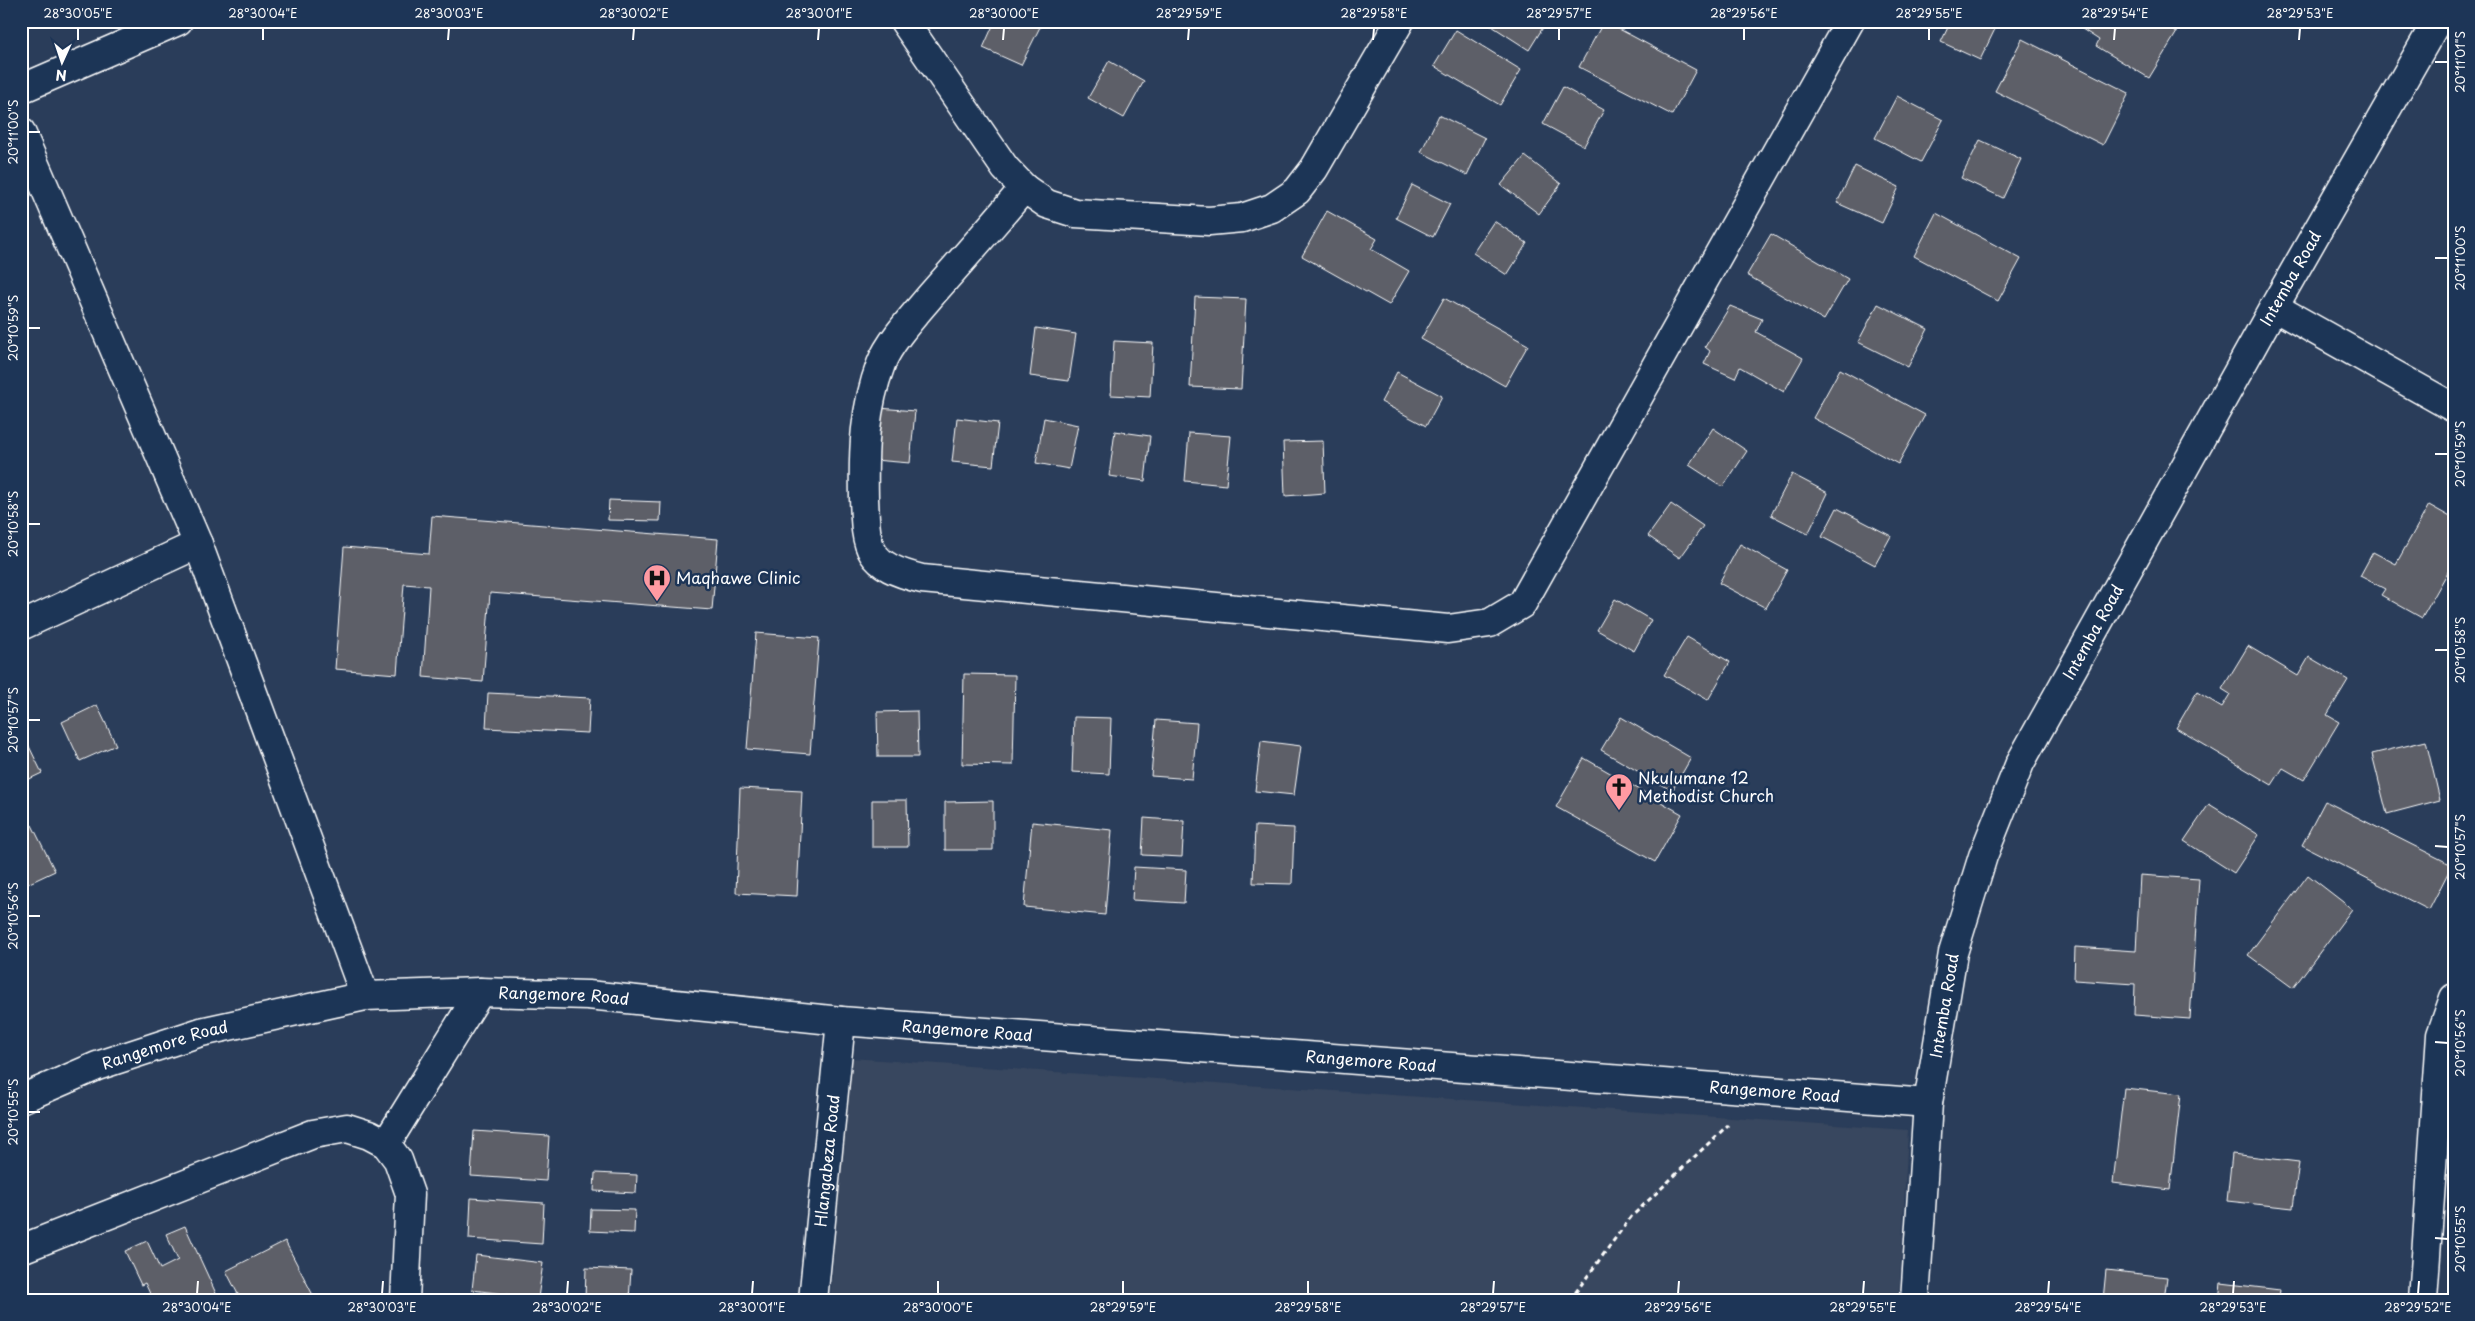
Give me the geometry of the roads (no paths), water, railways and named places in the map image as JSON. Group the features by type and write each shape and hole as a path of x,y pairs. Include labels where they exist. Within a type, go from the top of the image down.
{"street":[{"path":"21,90 178,21"},
{"path":"904,21 1005,168 1024,188 1047,204 1075,213 1209,220 1242,218 1272,208 1296,191 1314,169 1400,21"},
{"path":"1024,188 907,323 881,362 869,406 862,449 866,538 874,556 894,572 922,579 1448,629 1490,623 1522,604 1850,21"},
{"name":"Intemba Road","path":"1915,1300 1928,1103 1953,953 1983,856 2020,764 2274,307 2437,21"},
{"path":"21,132 198,544 365,996"},
{"path":"2274,307 2454,408"},
{"path":"21,626 198,544"},
{"path":"386,1144 480,992"},
{"name":"Rangemore Road","path":"21,1099 97,1066 201,1032 365,996 480,992 588,995 841,1021 1928,1103"},
{"path":"2423,1300 2441,1035 2454,998"},
{"name":"Hlangabeza Road","path":"813,1300 841,1021"},
{"path":"21,1250 314,1134 347,1128 369,1135 386,1144 398,1160 410,1194 405,1300"}],"place":[{"name":"Maqhawe Clinic","path":"657,602"},
{"name":"Nkulumane 12 Methodist Church","path":"1619,811"}]}
